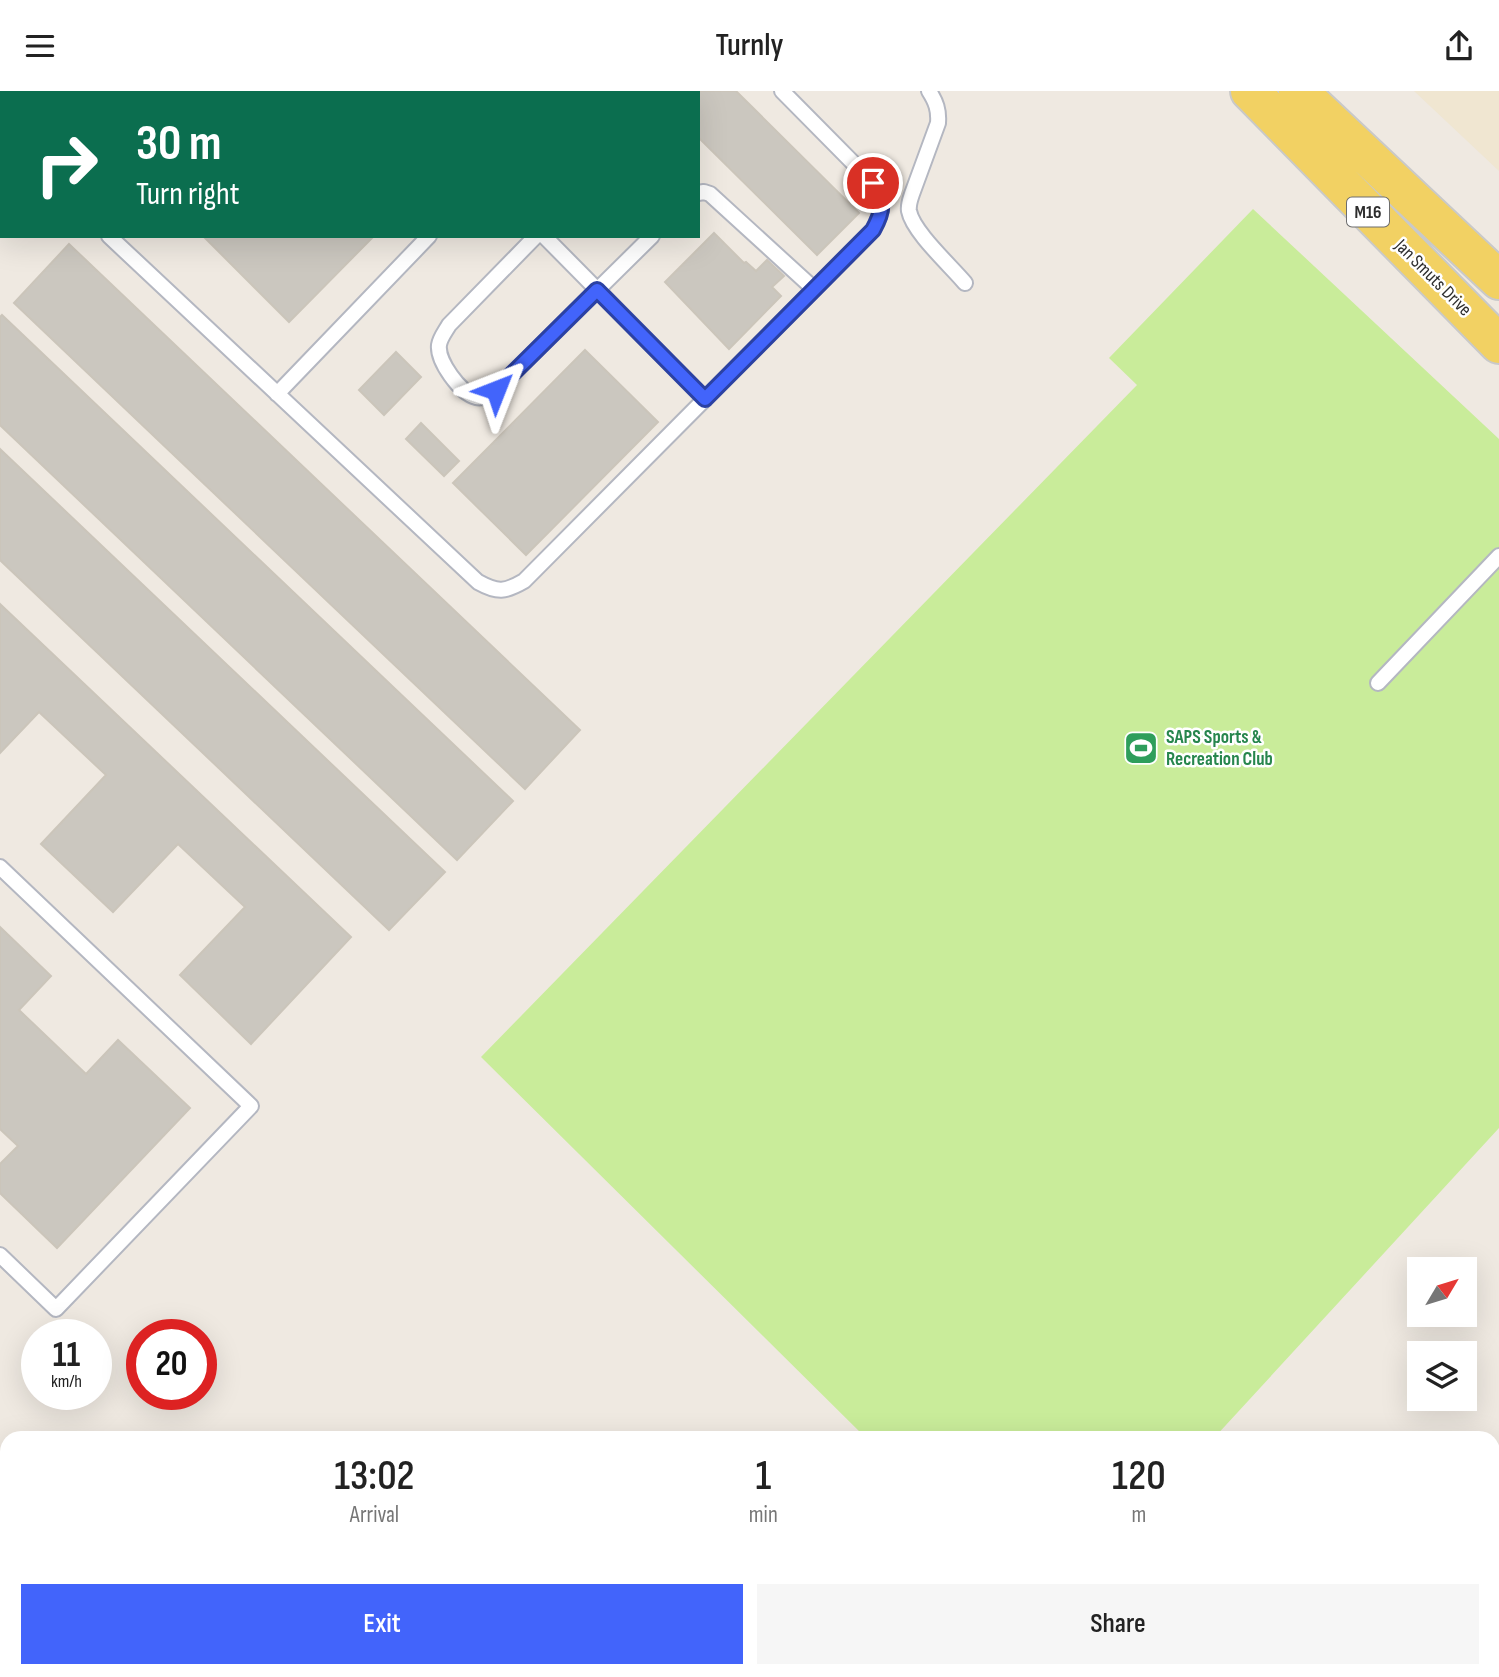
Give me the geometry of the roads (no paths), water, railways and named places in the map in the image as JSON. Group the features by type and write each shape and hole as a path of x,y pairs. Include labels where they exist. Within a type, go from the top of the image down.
{"main road":[{"name":"Jan Smuts Drive","path":"1250,91 1499,344"},
{"name":"M16","path":"1298,91 1499,280"}],"lane":[{"path":"111,238 478,582 493,590 509,590 524,581 873,230 881,215 881,198 873,183 782,91"},
{"path":"929,91 936,103 938,123 912,194 909,213 923,236 965,283"},
{"path":"700,193 710,194 814,289"},
{"path":"277,394 427,238"},
{"path":"534,238 449,325 442,337 439,347 441,360 451,375 474,397 483,397 496,390 650,238"},
{"path":"546,238 705,399"},
{"path":"1378,683 1499,556"},
{"path":"0,867 251,1106 56,1309 0,1255"}],"place":[{"name":"SAPS Sports & Recreation Club","path":"1141,748"}]}
